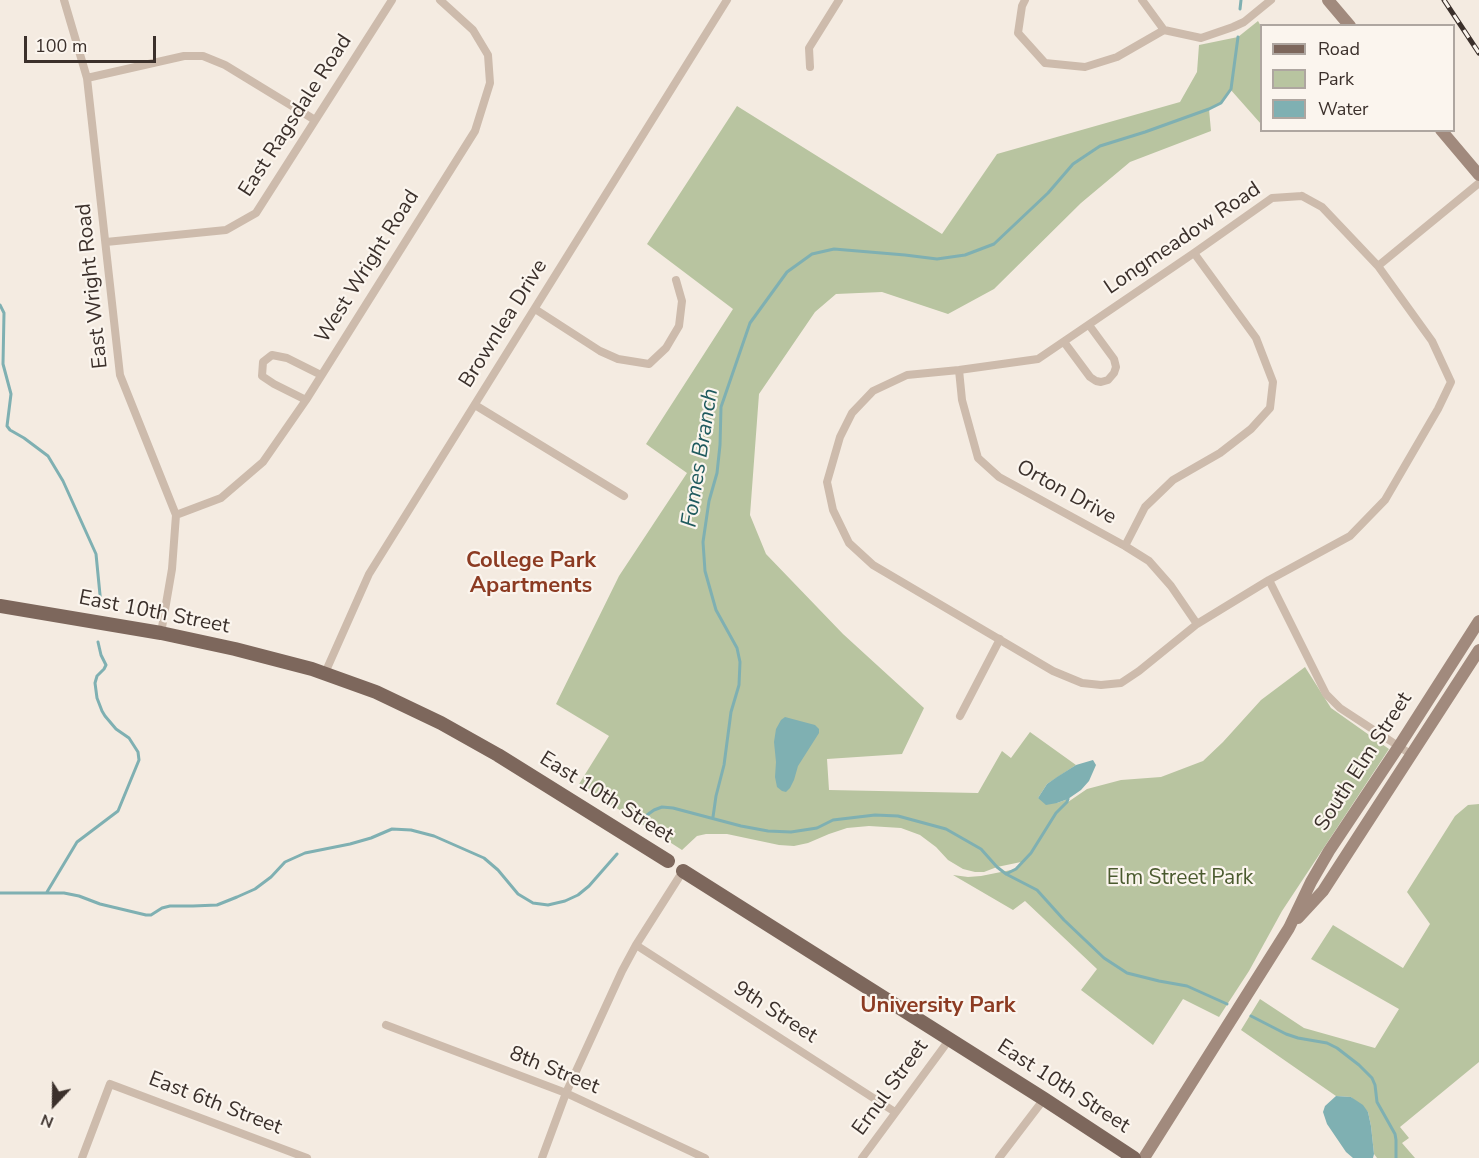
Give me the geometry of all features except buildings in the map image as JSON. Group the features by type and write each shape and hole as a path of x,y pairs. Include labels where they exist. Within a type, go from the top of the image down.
{"main road":[{"name":"East 10th Street","path":"0,606 161,633 264,656 325,673 376,692 441,723 507,760 668,861"},
{"name":"East 10th Street","path":"683,871 1134,1158"}],"street":[{"name":"East Wright Road","path":"64,0 87,78 120,375 176,515 172,569 161,633"},
{"name":"East Ragsdale Road","path":"106,242 226,230 256,213 392,0"},
{"name":"West Wright Road","path":"176,515 220,498 263,462 306,400 475,131 490,83 488,55 473,30 440,0"},
{"name":"Brownlea Drive","path":"325,673 369,574 727,0"},
{"path":"810,67 809,48 839,0"},
{"path":"1025,0 1018,33 1045,63 1085,67 1118,57 1164,30"},
{"path":"1142,0 1164,30 1201,38 1244,22 1271,0"},
{"path":"1328,0 1348,24"},
{"path":"87,78 183,56 203,56 225,65 315,120"},
{"path":"1443,132 1479,175"},
{"path":"1378,266 1479,183"},
{"name":"Longmeadow Road","path":"1302,196 1322,207 1378,266 1432,341 1451,382 1438,409 1385,500 1350,536 1269,580 1197,624 1121,683 1101,685 1082,683 1053,671 873,565 849,543 833,510 826,482 840,437 852,413 873,391 907,375 1038,359 1272,198 1302,196"},
{"path":"1125,546 1145,507 1173,480 1220,453 1251,429 1270,408 1273,382 1256,338 1194,253"},
{"path":"535,309 600,351 618,359 649,364 666,348 679,326 682,301 676,280"},
{"path":"1065,342 1090,377 1101,382 1108,380 1116,367 1114,359 1089,325"},
{"path":"306,400 262,376 263,362 272,355 286,358 321,375"},
{"name":"Orton Drive","path":"959,370 962,400 978,458 999,477 1149,561 1171,586 1197,624"},
{"path":"475,405 624,496"},
{"path":"1269,580 1326,694 1340,708 1412,755"},
{"name":"South Elm Street","path":"1144,1158 1289,928 1329,851 1479,621"},
{"path":"960,716 1000,639"},
{"name":"South Elm Street","path":"1289,928 1323,891 1479,650"},
{"path":"1443,677 1456,686"},
{"path":"1329,851 1343,861"},
{"name":"East 10th Street","path":"668,861 683,871"},
{"path":"542,1158 566,1093 622,971 683,871"},
{"path":"1311,882 1323,891"},
{"name":"9th Street","path":"636,945 895,1112"},
{"name":"8th Street","path":"386,1025 566,1093 705,1158"},
{"name":"Ernul Street","path":"862,1158 949,1040"},
{"name":"East 6th Street","path":"82,1158 110,1084 307,1158"},
{"path":"999,1158 1044,1099"}],"green space":[{"name":"Elm Street Park","path":"1258,21 1260,24 1260,123 1230,89 1221,103 1209,109 1211,131 1130,162 1081,203 994,289 948,314 882,292 836,294 815,312 759,394 750,515 766,554 843,634 924,708 902,754 827,759 829,790 978,793 1002,751 1011,758 1030,732 1076,765 1047,784 1038,798 1057,803 1068,799 1068,802 1087,789 1121,780 1161,777 1203,761 1261,700 1305,667 1331,708 1389,749 1282,911 1249,971 1219,1017 1183,999 1153,1045 1081,990 1097,969 1025,901 1013,910 953,875 981,876 1016,869 1021,862 984,872 975,872 963,869 948,860 920,835 901,828 869,826 847,828 794,846 727,834 706,834 697,836 682,850 579,784 609,736 556,704 619,576 687,473 646,444 733,309 647,244 737,106 942,234 997,154 1180,102 1197,72 1199,45 1238,37"},
{"path":"1479,804 1479,1062 1400,1127 1409,1138 1402,1143 1415,1158 1377,1158 1374,1154 1368,1112 1351,1097 1336,1096 1241,1030 1260,999 1304,1028 1375,1048 1399,1009 1311,959 1333,925 1403,968 1430,924 1407,892 1455,816 1468,805"}],"water":[{"path":"785,717 815,725 819,729 819,733 798,766 794,780 786,792 777,787 774,742 776,729"},
{"path":"1093,760 1096,765 1089,781 1068,799 1046,805 1038,798 1047,784 1057,777 1076,765"},
{"path":"1336,1096 1351,1097 1363,1105 1368,1112 1373,1158 1353,1158 1346,1152 1327,1124 1323,1112 1325,1106"}],"waterway":[{"name":"Fomes Branch","path":"1240,9 1241,0"},
{"name":"Fomes Branch","path":"713,817 724,765 731,712 739,685 740,662 737,648 716,610 705,571 703,542 709,501 717,473 721,407 750,323 787,272 812,254 834,249 937,259 965,255 994,244 1048,193 1073,164 1100,146 1145,132 1221,103 1231,89 1238,37"},
{"path":"0,305 4,313 3,364 11,394 7,426 48,456 63,481 96,554 101,605"},
{"path":"47,892 77,842 118,811 139,760 138,752 129,738 116,729 105,716 97,698 95,683 97,676 106,665 98,642"},
{"path":"1006,874 1016,869 1031,853 1056,813 1068,799"},
{"path":"647,815 662,807 673,808 741,826 791,832 817,828 833,820 875,815 898,816 946,829 981,849 1006,874 1037,890 1064,920 1104,958 1127,973 1187,986 1227,1004"},
{"path":"0,893 64,893 146,915 170,906 217,905 255,889 285,862 305,853 350,844 392,829 411,830 434,836 484,858 498,870 518,894 533,903 548,905 578,895 617,854"},
{"path":"1251,1016 1286,1034 1327,1043 1359,1065 1372,1078 1377,1102 1395,1134 1396,1158"}],"railway":[{"path":"1444,0 1479,53"}],"district":[{"name":"College Park Apartments","path":"531,574"},
{"name":"University Park","path":"938,1007"}]}
